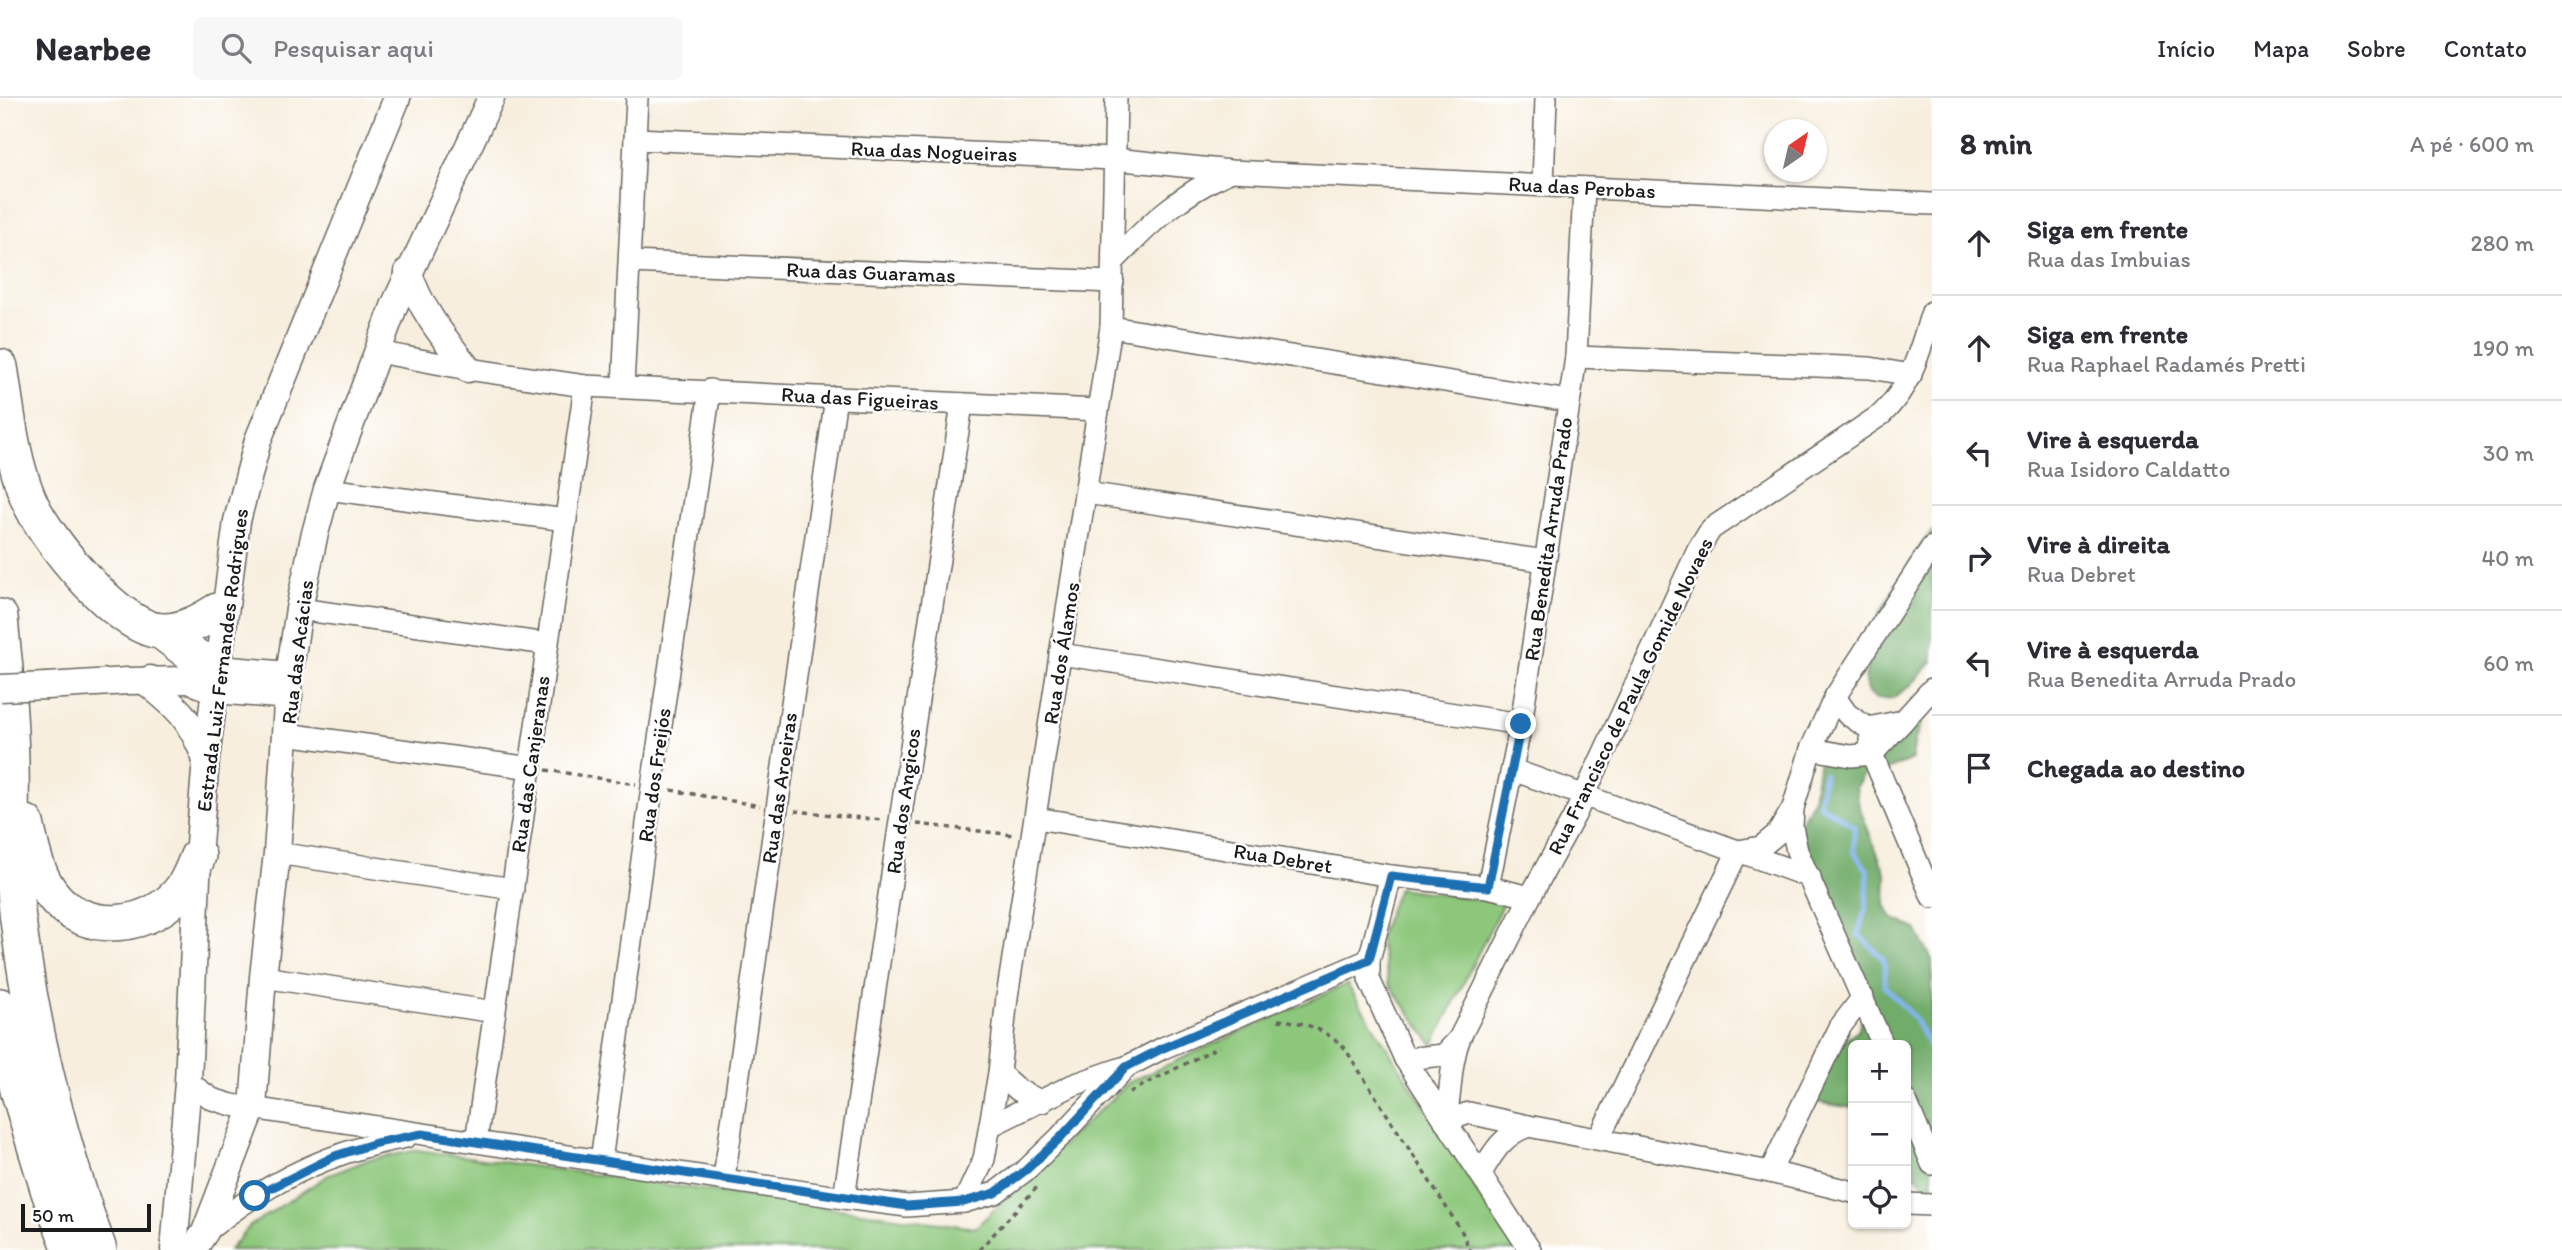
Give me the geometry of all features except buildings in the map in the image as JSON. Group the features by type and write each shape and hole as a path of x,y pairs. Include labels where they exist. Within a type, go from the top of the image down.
{"highway":[{"path":"0,367 18,472 29,502 71,563 97,592 128,617 146,627 161,631 194,624 222,599"},
{"path":"0,617 10,735 14,881 26,976 56,1116 82,1204 99,1250"},
{"path":"161,631 204,673"},
{"path":"10,735 33,856 52,895 69,909 88,919 106,923 128,923 151,915 185,885 198,856"},
{"path":"0,1006 18,1090 49,1192 71,1250"}],"street":[{"name":"Estrada Luiz Fernandes Rodrigues","path":"222,599 237,520 258,440 397,98"},
{"name":"Rua das Acácias","path":"199,1241 253,1107 277,853 289,685 299,609 327,489 408,271 491,98"},
{"path":"624,387 637,98"},
{"name":"Rua dos Álamos","path":"964,1202 984,1160 999,1073 1007,997 1111,327 1116,98"},
{"path":"1543,185 1546,98"},
{"name":"Rua das Nogueiras","path":"635,139 1114,159 1231,171"},
{"path":"1113,272 1145,228 1198,186 1231,171"},
{"name":"Rua das Perobas","path":"1231,171 1932,204"},
{"name":"Rua Benedita Arruda Prado","path":"1488,887 1521,724 1576,357 1584,188"},
{"name":"Rua das Guaramas","path":"629,262 1113,272"},
{"path":"408,271 415,293 431,320 468,369"},
{"name":"Rua Francisco de Paula Gomide Novaes","path":"1445,1121 1450,1099 1453,1056 1460,1037 1574,815 1698,550 1711,530 1882,414 1899,397 1911,375 1932,312"},
{"path":"1111,327 1569,401"},
{"name":"Rua das Figueiras","path":"378,352 468,369 585,386 1097,410"},
{"path":"1576,357 1870,368 1911,375"},
{"name":"Rua das Canjeranas","path":"477,1142 585,386"},
{"name":"Rua dos Freijós","path":"601,1161 710,390"},
{"name":"Rua das Aroeiras","path":"724,1178 836,397"},
{"name":"Rua dos Angicos","path":"844,1198 962,404"},
{"path":"327,489 566,520"},
{"path":"1086,493 1545,561"},
{"path":"1881,1040 1797,851 1792,827 1793,808 1811,749 1835,696 1932,547"},
{"path":"204,673 206,633 222,599"},
{"path":"299,609 547,644"},
{"path":"1060,654 1521,724"},
{"path":"0,688 145,681 169,671 289,685"},
{"name":"Estrada Luiz Fernandes Rodrigues","path":"174,1250 188,1082 198,856 206,759 204,673"},
{"path":"145,681 177,706 193,727 206,759"},
{"path":"1811,749 1851,756 1872,754 1932,689"},
{"path":"1835,696 1847,714 1868,728 1903,721"},
{"path":"1868,728 1872,754 1932,897"},
{"path":"286,734 531,768"},
{"path":"1513,770 1810,877"},
{"path":"1738,851 1761,847 1778,833 1793,808"},
{"name":"Rua Debret","path":"1036,818 1391,876 1488,887 1530,897"},
{"path":"1599,1138 1738,851"},
{"path":"277,853 513,889"},
{"path":"1391,876 1369,960 1369,979 1405,1059 1530,1250"},
{"path":"990,1126 1073,1085 1126,1067 1163,1048 1369,960"},
{"path":"264,977 495,1012"},
{"path":"1770,1172 1840,1027 1863,998"},
{"name":"Rua Francisco de Paula Gomide Novaes","path":"1405,1059 1444,1055 1460,1037"},
{"path":"188,1082 212,1099 253,1107 907,1206 964,1202 995,1193 1026,1170 1060,1138 1126,1067"},
{"path":"999,1073 1018,1090 1042,1102"},
{"path":"1907,1103 1932,1164"},
{"path":"1445,1121 1469,1113 1770,1172 1848,1191"},
{"path":"1481,1173 1496,1146 1513,1132 1528,1126"},
{"path":"199,1241 255,1196 335,1156 376,1143 422,1134"},
{"path":"1911,1204 1932,1205"}],"path":[{"path":"1279,1020 1304,1023 1328,1032 1344,1047 1462,1232 1470,1250"},
{"path":"1121,1100 1130,1091 1228,1042"},
{"path":"979,1250 1040,1184"}],"green space":[{"path":"1932,531 1932,662 1911,685 1893,698 1876,699 1868,691 1865,679 1879,614"},
{"path":"1924,707 1928,710 1915,739 1912,759 1888,770 1866,770 1856,787 1859,807 1886,875 1885,905 1892,918 1916,929 1932,960 1932,1195 1917,1176 1911,1177 1911,1040 1848,1040 1848,1107 1809,1101 1821,1056 1858,1030 1870,997 1794,832 1813,800 1819,761 1850,751"},
{"path":"1398,888 1503,903 1433,1045 1389,984 1379,937"},
{"path":"1347,984 1515,1250 229,1250 250,1226 327,1176 368,1160 418,1150 975,1228 1129,1082"}],"waterway":[{"path":"1824,774 1819,804 1854,826 1854,852 1868,871 1866,907 1858,934 1884,960 1885,986 1914,1018 1932,1051"}],"route":[{"path":"255,1196 335,1156 376,1143 422,1134 907,1206 964,1202 995,1193 1026,1170 1060,1138 1126,1067 1163,1048 1369,960 1391,876 1488,887 1521,724"}]}
